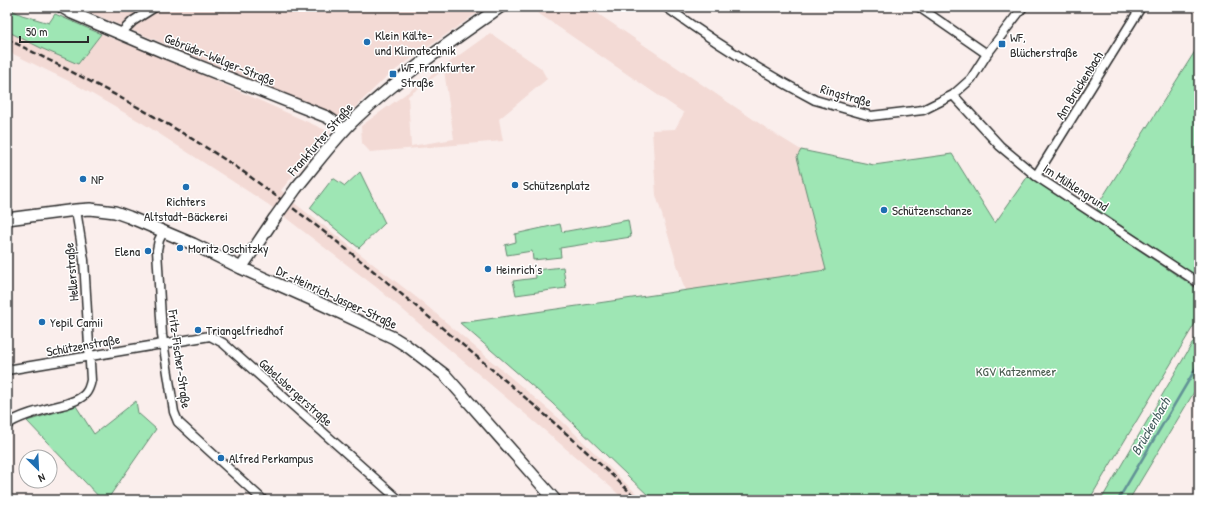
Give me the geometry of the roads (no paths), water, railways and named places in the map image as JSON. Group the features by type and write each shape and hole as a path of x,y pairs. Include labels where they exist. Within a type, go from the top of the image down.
{"street":[{"name":"Gebrüder-Welger-Straße","path":"62,7 72,13 166,53 327,117 336,123 343,131"},
{"path":"121,33 133,21 155,7"},
{"name":"Frankfurter Straße","path":"241,268 297,187 343,131 416,66 500,7"},
{"name":"Ringstraße","path":"666,7 768,75 815,100 871,116 923,110 953,95 971,79 987,54 1023,7"},
{"path":"919,7 987,54"},
{"name":"Am Brückenbach","path":"1036,176 1141,7"},
{"name":"Im Mühlengrund","path":"953,95 1000,146 1036,176 1199,283"},
{"name":"Dr.-Heinrich-Jasper-Straße","path":"7,219 90,209 115,212 129,216 193,244 241,268 394,338 445,375 555,500"},
{"name":"Hellerstraße","path":"9,423 16,419 75,401 88,391 91,380 84,260 76,210"},
{"name":"Fritz-Fischer-Straße","path":"163,232 159,240 157,250 163,344 174,412 178,422 263,500"},
{"name":"Gabelsbergerstraße","path":"163,344 210,336 223,343 399,500"},
{"name":"Schützenstraße","path":"7,370 163,344"}],"waterway":[{"name":"Brückenbach","path":"1118,500 1199,363"}],"railway":[{"path":"7,39 145,111 198,142 253,179 348,250 479,358 560,428 638,500"}],"place":[{"name":"Klein Kälte- und Klimatechnik","path":"367,42"},
{"name":"WF, Blücherstraße","path":"1002,44"},
{"name":"WF, Frankfurter Straße","path":"393,74"},
{"name":"NP","path":"83,179"},
{"name":"Schützenplatz","path":"515,185"},
{"name":"Richters Altstadt-Bäckerei","path":"186,187"},
{"name":"Schützenschanze","path":"884,210"},
{"name":"Moritz Oschitzky","path":"180,248"},
{"name":"Elena","path":"148,251"},
{"name":"Heinrich’s","path":"488,269"},
{"name":"Yeþil Camii","path":"42,322"},
{"name":"Triangelfriedhof","path":"198,330"},
{"name":"Alfred Perkampus","path":"221,458"}],"park label":[{"name":"KGV Katzenmeer","path":"1016,371"}]}
